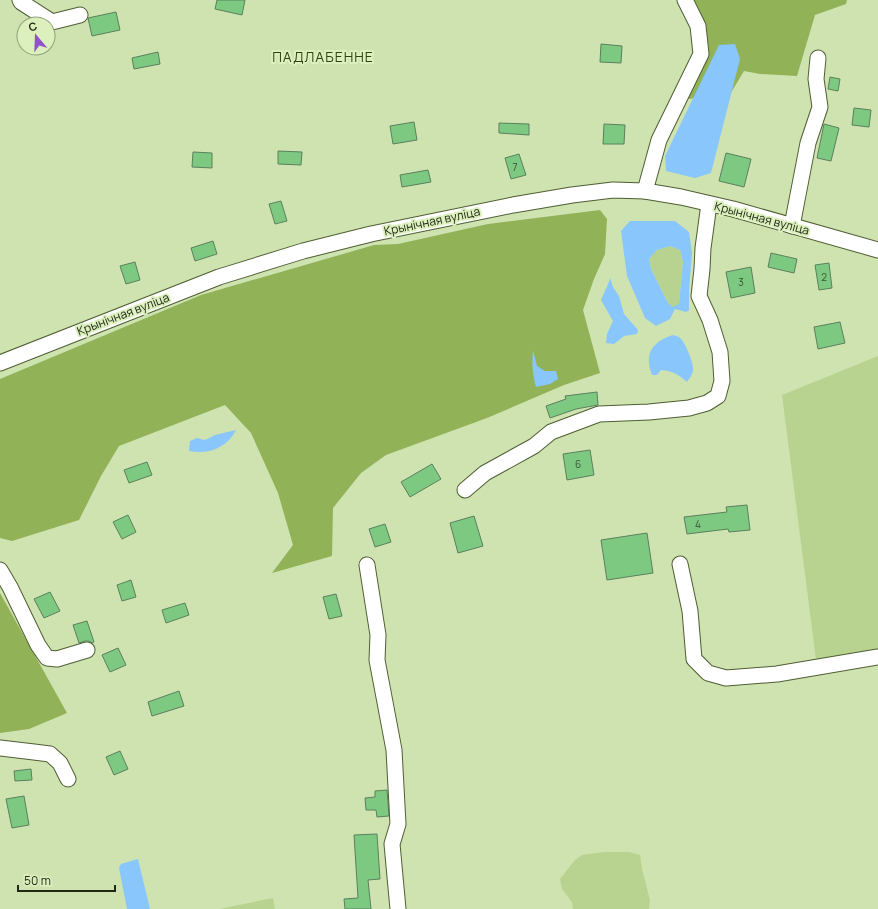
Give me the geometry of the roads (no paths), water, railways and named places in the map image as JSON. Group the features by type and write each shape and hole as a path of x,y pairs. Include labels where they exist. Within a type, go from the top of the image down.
{"street":[{"path":"20,0 52,22 80,15"},
{"path":"645,191 659,140 701,54 698,26 685,0"},
{"path":"792,226 808,143 820,107 816,79 818,58"},
{"name":"Крынічная вуліца","path":"0,363 219,277 303,251 371,234 513,205 572,195 613,190 645,191 681,197 878,250"},
{"path":"465,490 485,472 534,446 551,432 599,414 649,412 689,408 707,403 718,396 722,380 720,352 710,320 699,296 703,248 709,204"},
{"path":"680,564 690,611 694,659 708,673 726,678 777,674 878,657"},
{"path":"367,565 378,635 377,660 394,750 398,824 392,844 398,909"},
{"path":"0,570 10,587 38,645 47,658 57,659 87,650"},
{"path":"0,748 50,754 60,763 68,779"}],"water":[{"path":"735,44 740,59 711,173 695,178 666,171 665,156 719,45"},
{"path":"630,221 675,221 689,232 692,253 689,310 686,312 675,309 670,319 656,326 645,318 627,276 621,231","holes":["670,246 680,250 683,261 679,304 673,307 668,303 651,269 649,259 657,250"]},
{"path":"610,278 613,287 619,296 624,314 638,330 637,334 624,336 614,344 606,343 607,334 613,321 601,300"},
{"path":"673,335 681,339 689,353 692,363 693,372 687,382 678,375 669,371 661,370 657,375 652,375 649,360 652,349 660,341"},
{"path":"533,350 537,366 545,371 556,371 558,379 550,384 536,387 532,359"},
{"path":"236,430 228,441 216,449 203,452 189,451 190,441 197,438 205,440 215,435"},
{"path":"138,859 150,909 127,909 119,868 121,864"}],"district":[{"name":"ПАДЛАБЕННЕ","path":"323,56"}]}
